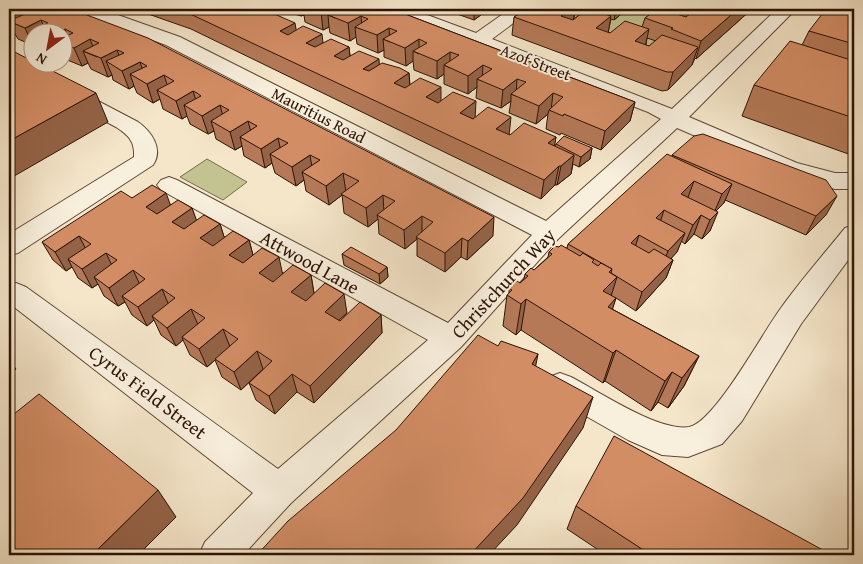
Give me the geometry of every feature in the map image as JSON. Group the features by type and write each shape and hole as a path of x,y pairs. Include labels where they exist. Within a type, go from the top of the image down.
{"street":[{"name":"Mauritius Road","path":"85,9 173,41 549,233"},
{"name":"Azof Street","path":"396,9 658,109 694,128 789,168 835,180 854,181"},
{"path":"479,40 521,9"},
{"name":"Christchurch Way","path":"218,555 280,491 451,338 549,233 675,118 787,9"},
{"path":"9,62 133,128 144,139 147,150 145,160 9,246"},
{"name":"Attwood Lane","path":"170,184 451,338"},
{"path":"537,373 640,430 662,440 688,442 710,434 731,411 791,316 854,234"},
{"name":"Cyrus Field Street","path":"16,294 280,491"}],"green space":[{"path":"622,9 678,9 668,46 670,58 621,38 606,51 593,46 607,34 573,22 572,10 586,14"},
{"path":"207,159 247,182 223,200 180,177"}],"building":[{"path":"9,9 71,9 148,38 494,217 468,241 462,238 445,253 416,237 433,222 422,216 404,230 377,215 395,201 383,195 366,208 341,194 359,181 343,173 326,186 302,172 320,160 310,155 292,167 270,154 288,143 278,138 261,149 240,137 257,126 248,121 230,132 211,121 229,110 220,105 202,116 184,105 201,96 197,93 193,91 176,101 157,90 174,81 164,75 147,84 130,74 147,66 140,62 122,71 106,61 124,53 117,50 101,58 83,51 99,43 90,39 74,48 72,47 72,22 46,22 41,20 37,22 22,22 22,27 9,21 25,14 18,11 9,15"},
{"path":"178,9 230,9 238,13 246,9 263,9 295,23 280,31 288,35 303,26 322,34 306,43 315,47 331,39 349,47 334,56 343,60 359,51 379,59 363,69 369,71 382,63 400,68 409,73 394,83 405,88 420,78 441,87 426,97 438,103 453,92 476,101 460,113 473,119 488,107 511,117 496,129 510,135 524,123 556,137 548,143 574,155 544,180"},
{"path":"312,9 327,9 321,12"},
{"path":"340,9 392,9 635,102 605,131 564,114 563,116 549,110 563,97 553,93 539,106 511,94 526,82 517,79 503,90 477,79 492,69 483,65 468,76 444,65 459,55 450,52 437,61 413,51 427,43 419,39 405,48 383,39 397,31 389,28 377,35 355,27 368,19 361,16 348,23 328,15"},
{"path":"526,9 570,9 561,16 573,20 589,9 611,16 596,28 610,33 625,21 649,29 635,41 649,46 662,35 698,47 673,72 667,72 514,17"},
{"path":"657,9 686,17 691,13 678,9 738,9 701,41 645,18"},
{"path":"826,9 854,9 854,44 809,31"},
{"path":"790,41 854,61 854,118 754,85"},
{"path":"9,49 22,56 22,72 55,72 96,93 9,141"},
{"path":"703,134 826,180 837,196 816,216 672,155 694,136"},
{"path":"564,136 592,148 581,157 556,144"},
{"path":"667,154 732,184 722,194 694,181 681,194 718,212 710,220 701,215 693,225 664,210 656,218 685,233 668,251 639,235 631,243 649,253 654,249 673,260 642,292 611,273 612,269 568,244"},
{"path":"152,185 166,193 146,207 157,214 178,200 192,208 172,222 184,229 204,215 220,224 200,238 213,246 233,231 249,240 229,255 243,263 262,248 279,257 259,273 273,282 293,265 311,275 291,292 306,301 325,283 344,294 325,312 340,321 360,302 381,315 310,386 292,374 269,396 249,383 272,361 257,351 234,372 215,359 238,339 223,329 199,349 182,337 205,318 191,309 167,328 152,316 175,298 162,289 138,307 122,296 145,279 133,270 109,288 94,277 117,260 106,253 82,269 68,259 91,244 79,236 55,252 42,242 121,191 132,198"},
{"path":"561,245 580,256 583,253 594,260 592,262 598,266 601,263 612,269 609,272 617,277 603,291 616,298 608,307 699,356 682,378 672,372 665,381 616,350 613,353 526,299 521,304 507,295 512,290 509,288 517,281 520,283 528,276 525,274 531,268 534,270 552,254 549,252 555,246 559,247"},
{"path":"351,247 387,267 379,274 342,254"},
{"path":"478,335 498,346 501,341 538,354 532,364 593,397 523,498 470,555 257,555 288,521 396,430"},
{"path":"39,394 158,490 92,555 9,555 9,418"},
{"path":"614,436 832,555 651,555 576,506"}]}
